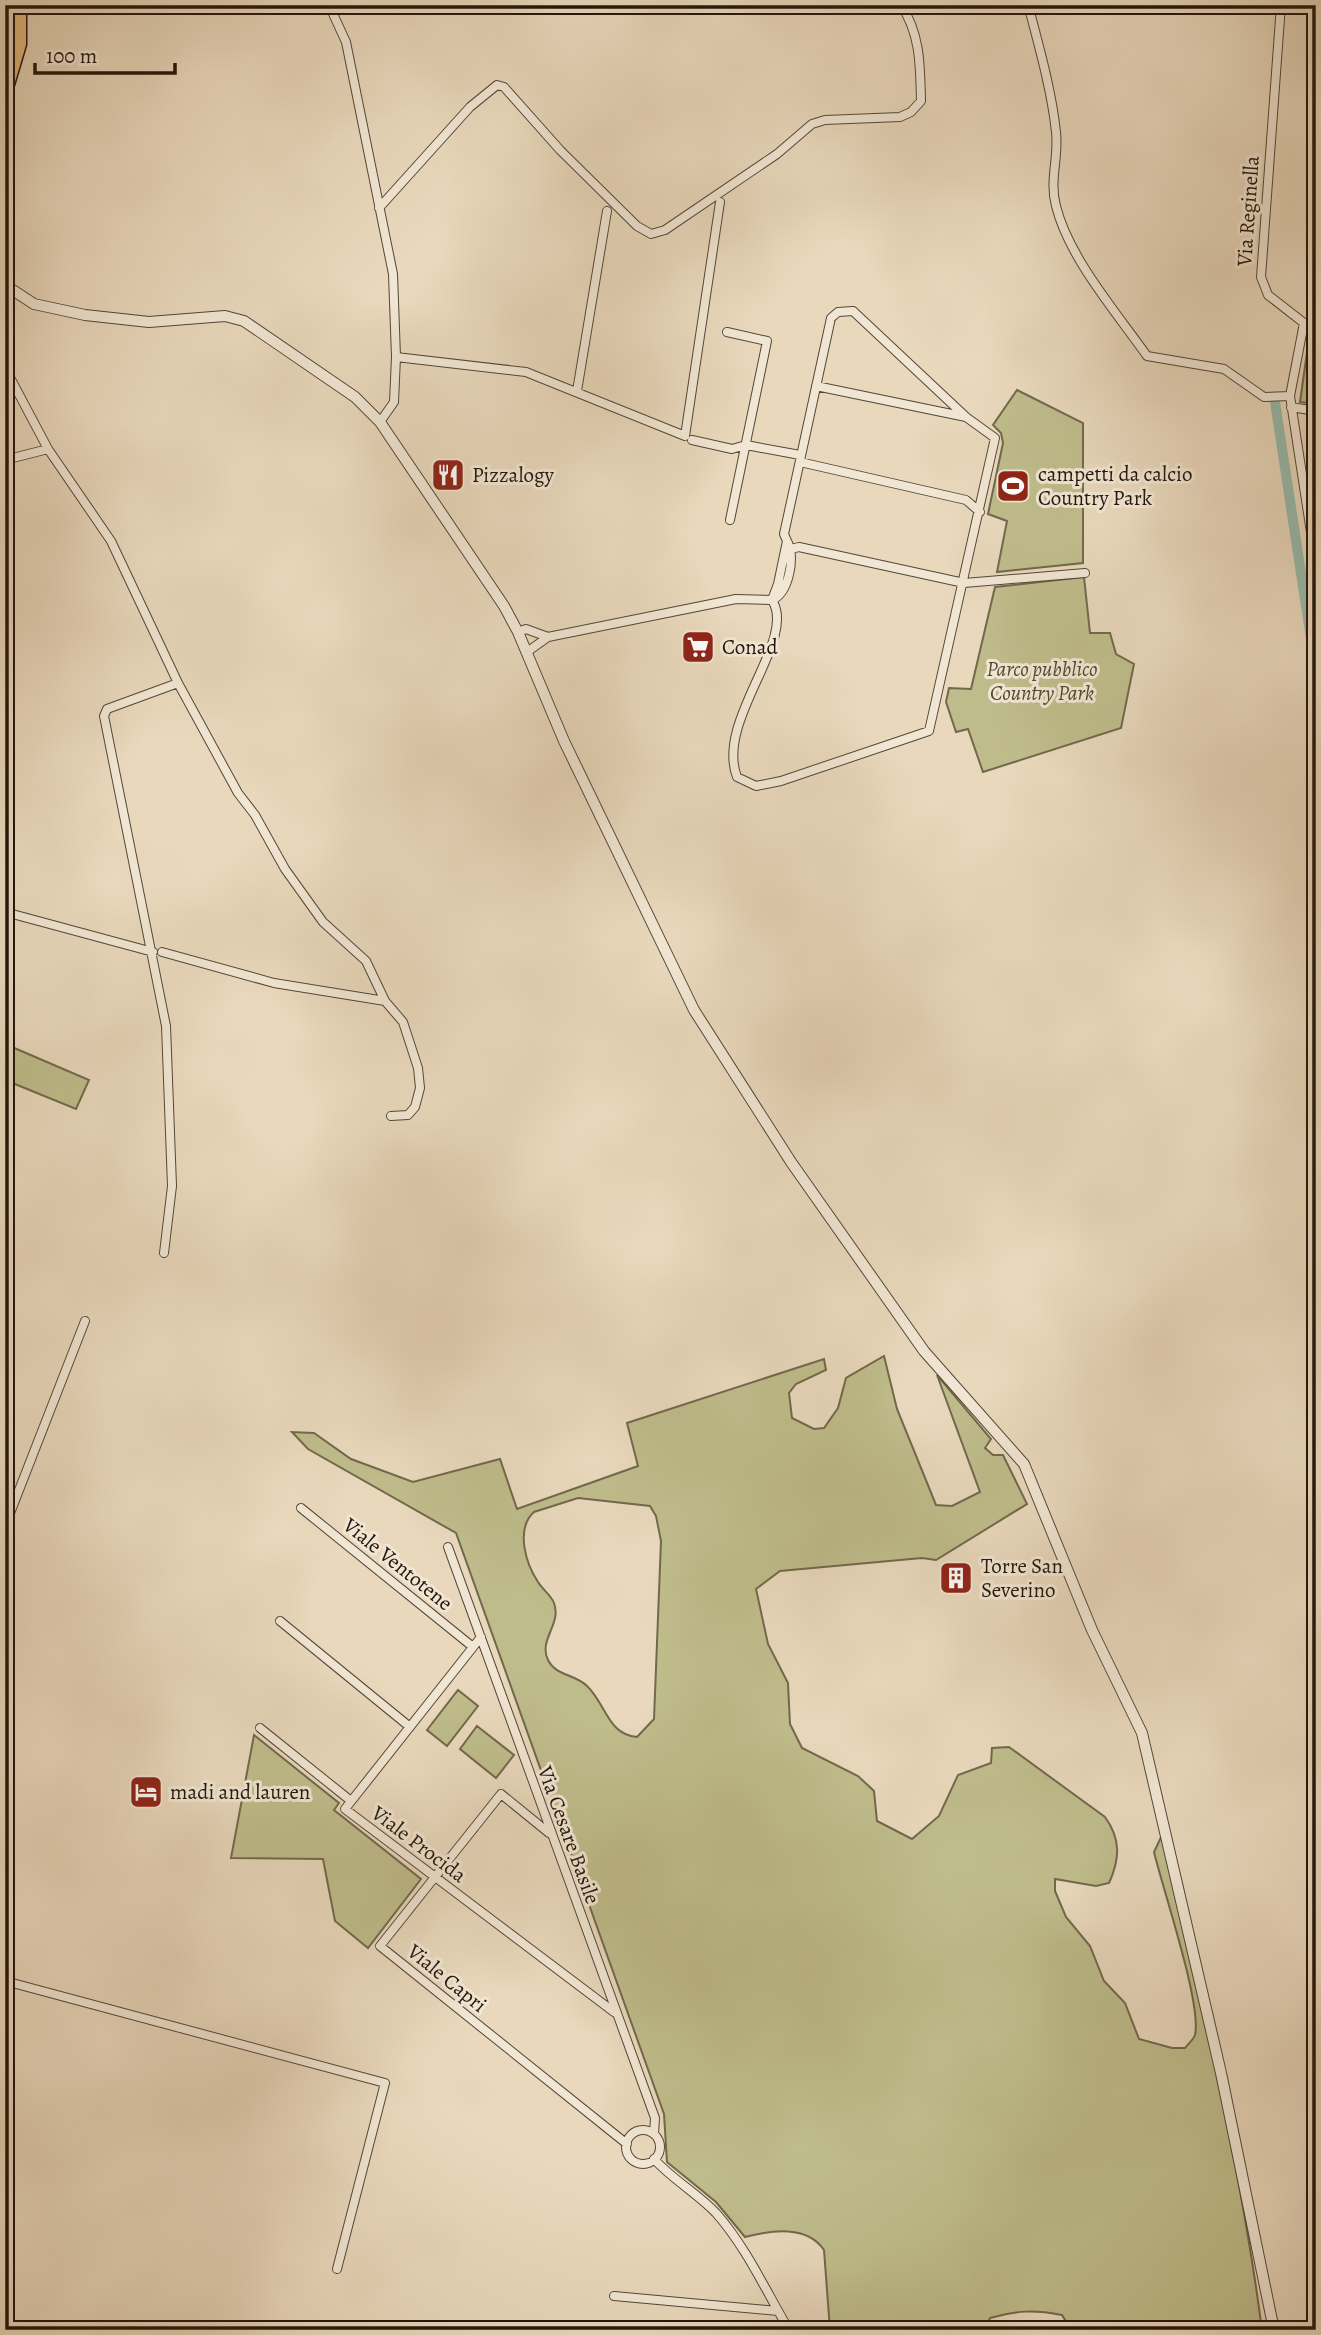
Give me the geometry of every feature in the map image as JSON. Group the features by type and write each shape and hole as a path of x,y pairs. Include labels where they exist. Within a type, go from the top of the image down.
{"highway":[{"path":"5,91 19,44 19,5"}],"street":[{"path":"329,5 346,42 393,274 396,357 394,402 380,422"},
{"path":"379,208 470,107 490,87 497,85 504,87 560,150 638,226 651,234 665,230 777,154 812,124 825,120 900,117 911,112 921,102 920,50 909,18 901,5"},
{"path":"1024,5 1030,12 1038,42 1055,124 1056,147 1052,185 1057,210 1092,279 1147,356 1224,369 1264,397 1286,396"},
{"name":"Via Reginella","path":"1280,5 1261,277 1268,295 1304,323 1286,396 1291,407 1316,565"},
{"path":"396,357 526,372 685,436 720,202"},
{"path":"577,391 607,211"},
{"path":"5,285 34,304 85,315 149,322 225,316 244,321 355,397 380,422 518,632 564,740 694,1010 791,1162 924,1351 1024,1464 1092,1630 1142,1733 1222,2073 1274,2330"},
{"path":"847,309 853,311 966,417 996,438 929,731 781,781 756,786 737,777 732,762 733,742 770,650 778,617 772,600 789,545 784,534 816,386 831,318 847,309"},
{"path":"727,332 767,341 730,520"},
{"path":"5,368 48,449 111,541 178,683 238,793 255,815 285,869 330,930 366,961 385,1001 403,1021 418,1068 420,1088 415,1107 408,1115 391,1116"},
{"path":"816,386 966,417"},
{"path":"1291,407 1316,411"},
{"path":"692,440 732,449 746,445 966,500 980,512"},
{"path":"5,460 48,449"},
{"path":"789,545 964,583 1085,573"},
{"path":"527,652 548,637 736,599 772,600"},
{"path":"518,632 526,629 548,637"},
{"path":"164,1253 171,1174 166,1026 158,952 104,716 107,709 178,683"},
{"path":"5,912 274,983 385,1001"},
{"path":"5,1526 85,1321"},
{"name":"Viale Ventotene","path":"301,1508 473,1647"},
{"name":"Via Cesare Basile","path":"448,1547 549,1833 655,2118 654,2134"},
{"path":"280,1621 410,1727"},
{"name":"Viale Procida","path":"481,1637 345,1809 615,2013"},
{"path":"260,1728 351,1801"},
{"name":"Viale Capri","path":"549,1833 501,1794 380,1946 627,2144"},
{"path":"5,1981 385,2083 337,2269"},
{"path":"640,2130 654,2134 660,2149 654,2159 645,2163 635,2161 628,2154 627,2144 631,2135 640,2130"},
{"path":"654,2159 668,2175 702,2199 728,2228 789,2330"},
{"path":"614,2296 778,2311"}],"green space":[{"path":"1309,338 1316,339 1316,404 1300,402"},
{"path":"1017,390 1083,423 1083,563 997,572 1007,521 988,514 1003,443 1001,433 993,425"},
{"name":"Parco pubblico Country Park","path":"1084,577 1090,633 1110,633 1116,654 1134,664 1121,728 983,772 968,729 956,732 946,702 949,688 971,689 995,587"},
{"path":"5,1044 89,1080 76,1109 5,1080"},
{"path":"884,1356 897,1409 936,1505 952,1506 980,1492 937,1375 991,1439 985,1448 993,1455 1003,1455 1027,1504 936,1560 922,1558 780,1571 756,1589 768,1644 788,1683 790,1724 802,1748 858,1776 874,1791 877,1821 912,1839 939,1816 958,1775 991,1763 992,1748 1009,1747 1105,1817 1114,1833 1117,1849 1109,1883 1096,1886 1055,1879 1055,1891 1066,1917 1090,1946 1104,1981 1125,2003 1139,2039 1172,2048 1185,2048 1195,2035 1196,2020 1187,1973 1154,1852 1162,1835 1231,2143 1262,2330 1071,2330 1062,2315 1026,2312 990,2318 985,2330 830,2330 824,2250 817,2242 799,2233 777,2231 745,2237 716,2202 667,2162 664,2114 456,1533 308,1449 292,1432 314,1433 351,1459 413,1482 500,1459 517,1509 638,1466 627,1423 824,1359 826,1370 796,1384 789,1393 792,1418 814,1429 824,1428 838,1408 846,1378","holes":["578,1498 650,1506 656,1516 661,1541 654,1719 637,1737 627,1735 613,1725 587,1686 556,1669 548,1660 546,1646 556,1611 553,1600 538,1582 530,1566 524,1537 528,1519 534,1512"]},
{"path":"458,1690 478,1706 447,1746 427,1730"},
{"path":"477,1726 514,1755 496,1778 460,1749"},
{"path":"254,1735 339,1803 334,1810 421,1879 368,1948 335,1921 323,1859 231,1858"}],"waterway":[{"path":"1275,402 1316,672"}],"place":[{"name":"Pizzalogy","path":"448,475"},
{"name":"campetti da calcio Country Park","path":"1013,486"},
{"name":"Conad","path":"698,647"},
{"name":"Torre San Severino","path":"956,1578"},
{"name":"madi and lauren","path":"146,1792"}]}
